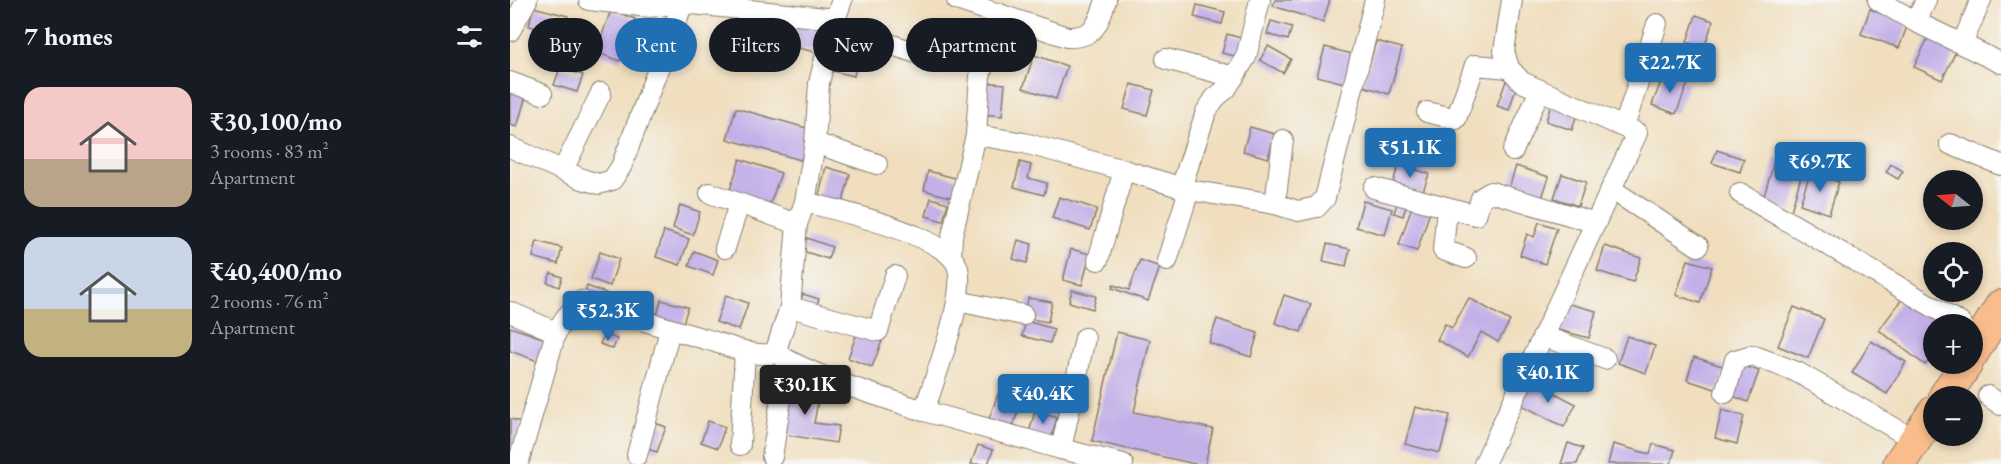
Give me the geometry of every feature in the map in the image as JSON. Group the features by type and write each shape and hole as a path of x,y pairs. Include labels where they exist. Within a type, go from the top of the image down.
{"main road":[{"path":"1983,325 2001,306"},
{"path":"1907,452 1923,428"}],"street":[{"path":"510,31 527,0"},
{"path":"590,0 650,7 683,3 813,19"},
{"path":"835,18 842,0"},
{"path":"957,0 1067,38 1080,38 1093,31 1106,0"},
{"path":"1167,261 1206,112 1215,98 1226,89 1246,57 1260,0"},
{"path":"976,135 1024,143 1185,189 1275,204 1298,211 1317,207 1325,198 1375,0"},
{"path":"1484,464 1637,133 1522,82 1509,68 1504,51 1512,0"},
{"path":"1878,0 1916,22 2001,63"},
{"path":"1916,22 1926,0"},
{"path":"1962,44 1981,0"},
{"path":"510,147 599,184 612,180 621,167 683,3"},
{"path":"951,256 952,236 976,135 980,76 1000,14"},
{"path":"1624,127 1657,24"},
{"path":"1166,59 1234,77"},
{"path":"1427,112 1456,119 1475,65 1509,68"},
{"path":"772,457 781,356 790,307 797,224 805,202 822,72"},
{"path":"510,82 542,94"},
{"path":"1513,151 1540,90"},
{"path":"563,170 601,93"},
{"path":"1275,204 1283,140"},
{"path":"814,143 877,164"},
{"path":"1950,144 2001,165"},
{"path":"1098,260 1124,170"},
{"path":"1374,188 1476,215 1481,198 1491,192 1596,223"},
{"path":"1611,189 1698,246"},
{"path":"710,193 797,224"},
{"path":"1740,194 1937,314"},
{"path":"805,202 857,214 929,242 951,256 958,269 958,301 924,411"},
{"path":"725,248 739,204"},
{"path":"1447,208 1443,250 1466,258"},
{"path":"790,307 878,330 895,276"},
{"path":"516,458 556,332 581,301 670,330 746,351 781,356 855,388 924,411 1123,464"},
{"path":"958,301 1023,315"},
{"path":"510,312 556,332"},
{"path":"637,455 670,330"},
{"path":"1543,336 1605,359"},
{"path":"1061,449 1085,338"},
{"path":"740,445 746,351"},
{"path":"1725,393 1735,360 1752,355 1797,372 1907,452"}],"building":[{"path":"1275,0 1330,0 1323,22 1273,6"},
{"path":"1197,5 1225,12 1222,24 1194,17"},
{"path":"533,7 568,16 567,18 531,18"},
{"path":"1870,9 1908,24 1899,48 1861,34"},
{"path":"611,10 632,18 615,18 615,59 603,55 603,32"},
{"path":"1696,15 1713,21 1704,48 1687,42"},
{"path":"1271,21 1292,27 1288,40 1267,34"},
{"path":"801,22 813,24 813,52 801,48"},
{"path":"1227,34 1244,39 1239,57 1222,53"},
{"path":"1928,38 1956,51 1942,80 1914,67"},
{"path":"1376,41 1402,48 1389,94 1363,86"},
{"path":"1268,46 1291,59 1283,73 1260,60"},
{"path":"1325,47 1352,54 1344,83 1317,76"},
{"path":"1037,56 1067,66 1056,99 1023,88 1028,72 1037,72"},
{"path":"559,72 583,75 577,92 554,85"},
{"path":"837,72 855,72 854,76"},
{"path":"1664,74 1688,83 1676,114 1652,105"},
{"path":"1506,81 1517,85 1509,110 1497,106"},
{"path":"983,82 1005,84 1002,116 980,114"},
{"path":"510,84 528,89 517,127 510,125"},
{"path":"1131,84 1154,90 1147,115 1124,109"},
{"path":"1551,105 1577,114 1572,130 1546,121"},
{"path":"736,108 810,129 801,160 727,139"},
{"path":"1250,127 1275,134 1268,158 1243,151"},
{"path":"1717,150 1744,159 1740,172 1712,163"},
{"path":"1775,158 1804,166 1791,211 1762,203"},
{"path":"740,159 781,173 769,207 729,193"},
{"path":"1020,162 1031,165 1028,178 1047,183 1044,195 1014,187"},
{"path":"1399,164 1429,174 1422,194 1392,185"},
{"path":"1891,164 1903,171 1898,179 1886,172"},
{"path":"1516,166 1549,177 1541,201 1508,191"},
{"path":"826,167 850,174 842,206 818,199"},
{"path":"928,171 959,179 954,198 924,190"},
{"path":"1810,173 1839,182 1829,214 1800,204"},
{"path":"1562,174 1586,182 1578,206 1554,198"},
{"path":"1059,197 1097,209 1090,230 1052,218"},
{"path":"931,198 948,203 943,221 926,216"},
{"path":"1363,201 1392,209 1385,235 1356,227"},
{"path":"1398,201 1407,204 1403,216 1394,213"},
{"path":"1413,203 1431,209 1417,251 1399,245"},
{"path":"680,205 700,212 693,235 673,228"},
{"path":"1539,222 1557,228 1545,264 1520,255 1527,234 1534,237"},
{"path":"664,231 689,239 680,265 656,257"},
{"path":"807,238 832,247 828,259 803,251"},
{"path":"1018,240 1032,244 1027,263 1013,259"},
{"path":"537,241 562,248 558,264 533,257"},
{"path":"1327,244 1350,249 1346,266 1323,261"},
{"path":"1605,246 1641,258 1633,282 1597,271"},
{"path":"1071,249 1090,254 1082,285 1063,280"},
{"path":"694,251 718,260 713,275 689,266"},
{"path":"600,252 619,259 610,286 591,279"},
{"path":"1140,260 1160,267 1148,301 1112,288 1113,285 1129,290"},
{"path":"1688,260 1712,267 1700,303 1676,295"},
{"path":"551,273 562,277 559,287 547,282"},
{"path":"587,286 606,293 604,302 584,296"},
{"path":"1072,290 1096,296 1093,309 1069,302"},
{"path":"803,294 819,299 815,310 799,305"},
{"path":"726,295 748,303 739,330 716,322"},
{"path":"1284,295 1311,304 1301,332 1275,323"},
{"path":"1905,295 1930,314 1923,314 1923,363 1879,330"},
{"path":"1028,298 1052,302 1048,322 1025,318"},
{"path":"1469,298 1510,321 1498,342 1481,332 1468,357 1437,340 1445,324 1452,328"},
{"path":"661,300 688,307 682,327 656,320"},
{"path":"1562,302 1596,311 1589,338 1555,329"},
{"path":"1794,307 1824,319 1808,358 1778,346"},
{"path":"1217,319 1258,333 1251,357 1209,343"},
{"path":"1026,321 1054,329 1050,343 1022,336"},
{"path":"510,327 546,339 538,361 510,351"},
{"path":"1117,332 1150,340 1134,412 1213,429 1205,464 1195,464 1092,441"},
{"path":"857,333 882,341 872,367 848,358"},
{"path":"604,334 617,339 613,349 600,344"},
{"path":"1627,336 1655,346 1646,373 1618,363"},
{"path":"1871,341 1906,362 1887,394 1852,373"},
{"path":"1694,357 1725,367 1718,390 1687,380"},
{"path":"1743,366 1759,371 1748,402 1733,396"},
{"path":"1042,380 1063,388 1057,405 1036,397"},
{"path":"1532,381 1576,404 1564,427 1520,404"},
{"path":"788,385 820,390 814,423 839,426 836,443 781,434"},
{"path":"998,394 1021,402 1012,429 988,421"},
{"path":"1415,407 1450,415 1440,453 1405,444"},
{"path":"1722,410 1744,416 1737,444 1715,438"},
{"path":"1035,411 1057,417 1051,439 1029,433"},
{"path":"510,419 522,422 514,450 510,449"},
{"path":"650,421 666,427 657,452 641,447"},
{"path":"708,421 725,427 718,448 701,442"},
{"path":"1568,443 1583,448 1577,464 1561,464"},
{"path":"1613,444 1650,454 1653,444 1675,450 1671,464 1608,464"},
{"path":"978,445 993,450 988,464 971,464"}]}
